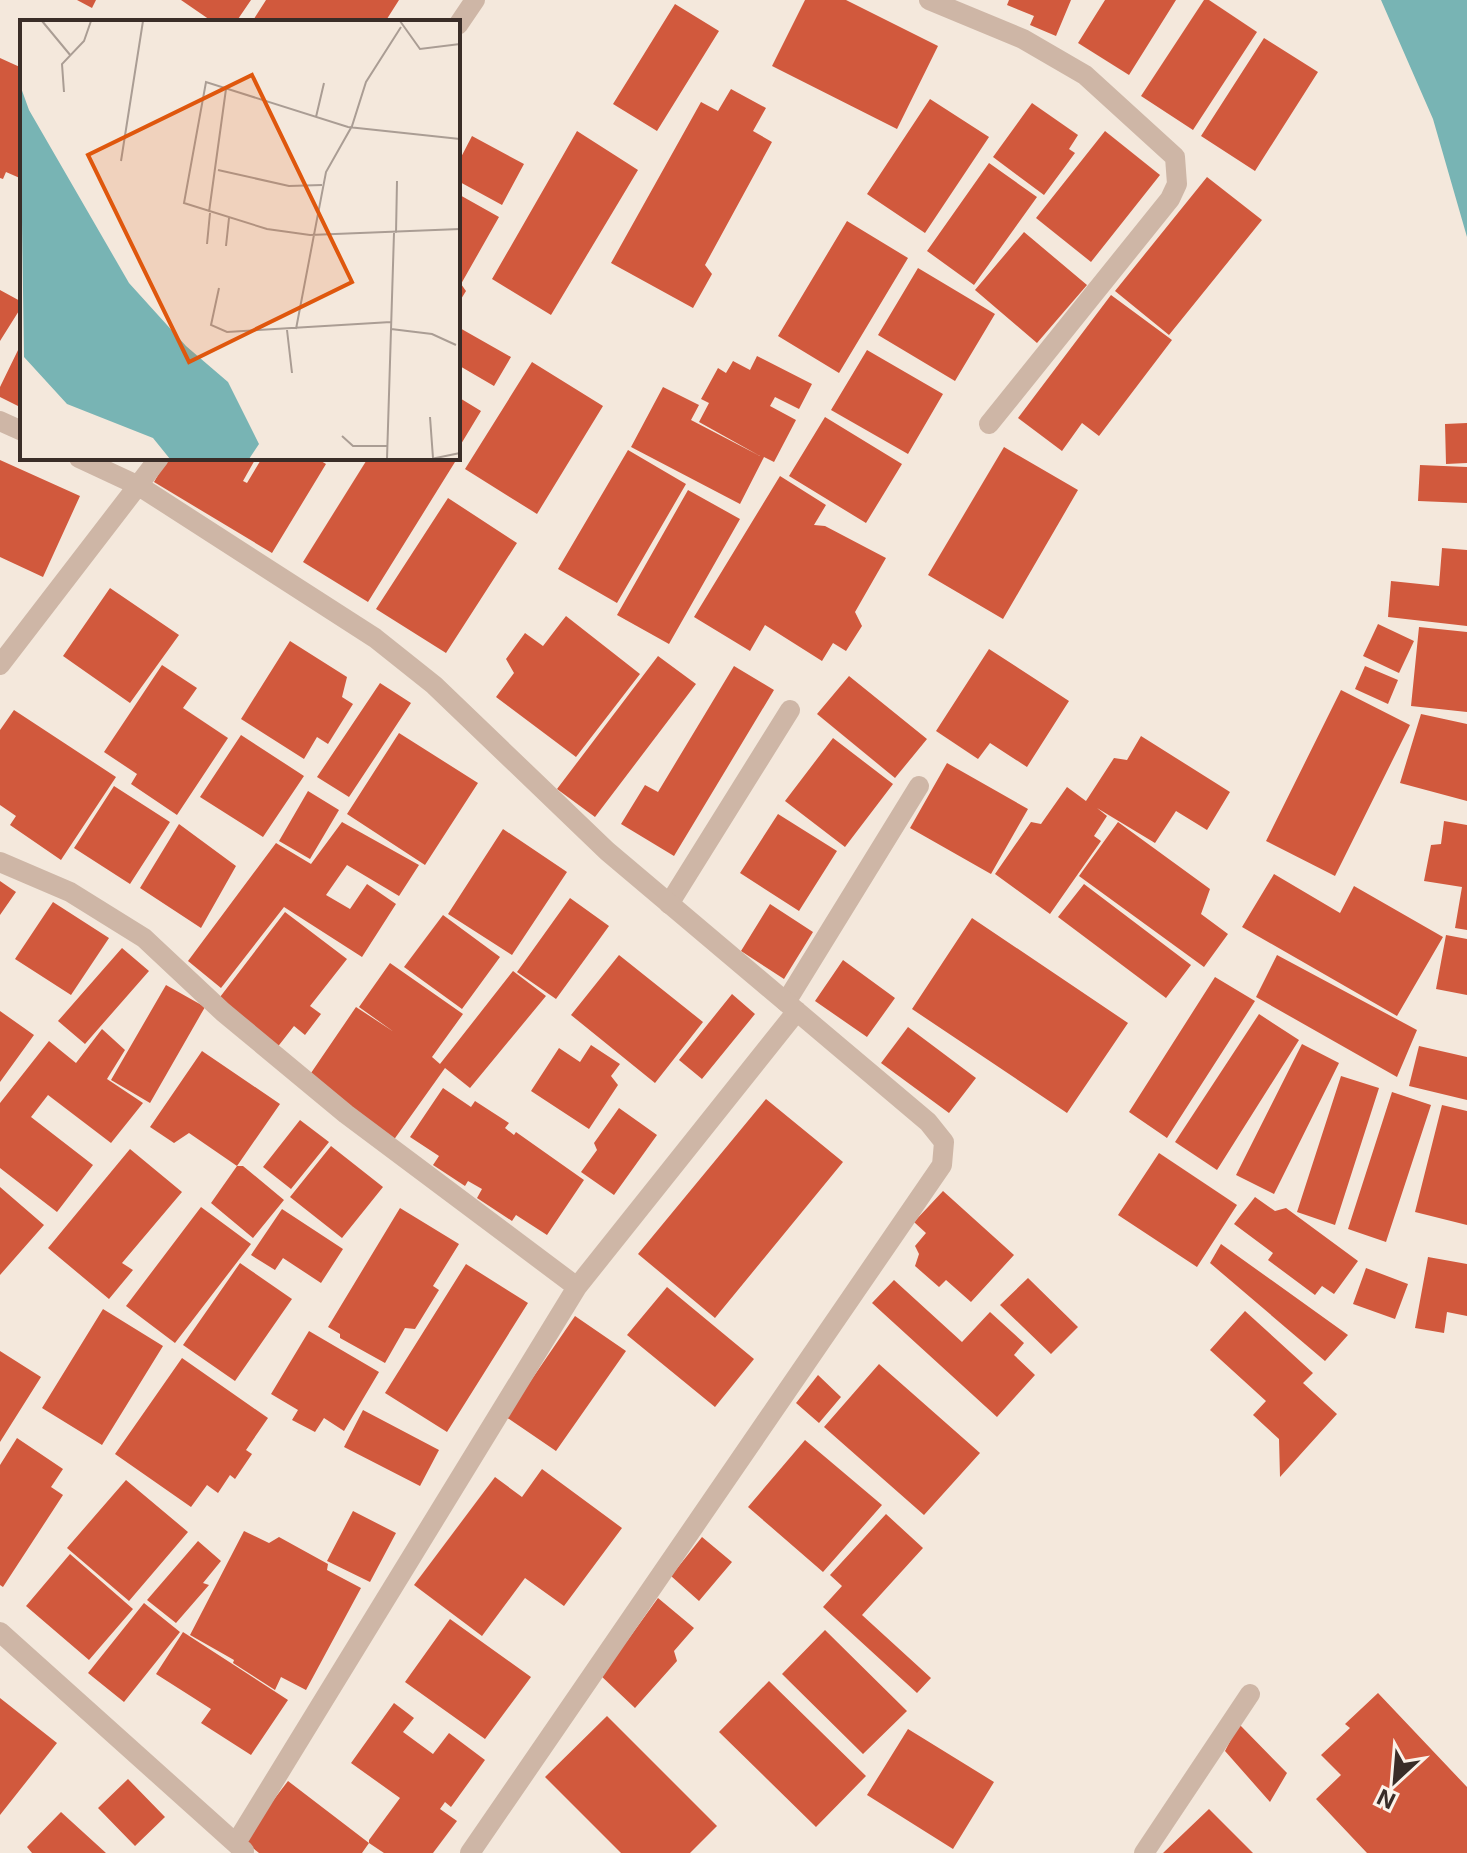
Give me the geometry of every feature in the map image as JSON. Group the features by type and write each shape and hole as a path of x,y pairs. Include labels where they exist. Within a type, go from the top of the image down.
{"street":[{"path":"460,22 475,0"},
{"path":"929,0 1023,39 1085,75 1175,157 1177,184 1170,199 989,424"},
{"path":"0,421 20,430"},
{"path":"83,460 139,486 375,638 434,685 607,851 928,1122 944,1142 942,1165 470,1853"},
{"path":"0,665 158,460"},
{"path":"669,904 790,710"},
{"path":"0,1632 241,1848 577,1287 792,1006 919,786"},
{"path":"0,862 70,892 144,938 223,1012 346,1114 577,1287"},
{"path":"1144,1853 1250,1694"}],"water":[{"path":"1381,0 1467,0 1467,237 1433,119"}],"building":[{"path":"77,0 96,0 92,8"},
{"path":"181,0 251,0 237,20 210,20"},
{"path":"266,0 399,0 386,20 253,20"},
{"path":"805,0 846,0 938,46 897,129 772,66"},
{"path":"1009,0 1071,0 1056,36 1030,25 1034,16 1007,5"},
{"path":"1105,0 1176,0 1129,75 1078,43"},
{"path":"1204,0 1209,0 1257,32 1193,130 1141,96"},
{"path":"675,4 719,31 657,131 613,104"},
{"path":"1264,38 1318,72 1255,171 1201,136"},
{"path":"0,58 20,67 20,178 6,172 3,179 0,178"},
{"path":"731,89 766,108 753,131 772,142 705,265 712,274 693,308 611,263 701,102 718,111"},
{"path":"930,99 989,137 925,233 867,194"},
{"path":"1032,103 1078,135 1069,149 1075,153 1044,195 993,157"},
{"path":"577,131 638,170 551,315 492,279"},
{"path":"1105,131 1160,175 1091,262 1036,218"},
{"path":"472,136 524,164 502,205 460,182 460,159"},
{"path":"989,163 1037,197 974,285 927,251"},
{"path":"1207,177 1262,220 1169,335 1115,291"},
{"path":"460,195 499,217 461,284 466,291 460,301"},
{"path":"847,221 908,258 839,373 778,336"},
{"path":"1024,232 1087,285 1037,343 975,290"},
{"path":"918,268 995,314 955,381 878,335"},
{"path":"0,290 20,301 20,309 0,341"},
{"path":"1111,295 1172,340 1099,436 1082,423 1062,451 1018,418"},
{"path":"460,328 511,357 494,386 460,366"},
{"path":"20,346 20,407 0,397 0,387"},
{"path":"867,350 943,394 908,454 831,410"},
{"path":"757,356 812,384 799,409 775,397 770,406 796,420 774,462 764,457 740,504 631,447 663,387 699,405 691,420 760,456 699,422 709,403 701,399 718,368 726,373 733,361 750,370"},
{"path":"532,362 603,406 537,514 465,469"},
{"path":"460,398 481,411 460,446"},
{"path":"825,417 902,464 866,523 789,476"},
{"path":"1467,423 1467,463 1446,464 1445,424"},
{"path":"1004,447 1078,490 1003,619 928,575"},
{"path":"628,450 686,484 617,603 558,569"},
{"path":"0,460 80,496 43,577 0,557"},
{"path":"167,460 255,460 243,481 247,483 261,460 319,460 326,464 272,553 154,482"},
{"path":"367,460 455,462 368,602 303,562"},
{"path":"1420,465 1467,467 1467,503 1418,501"},
{"path":"780,476 826,505 814,525 825,526 886,558 855,612 862,626 846,651 833,643 822,661 765,625 750,651 694,617"},
{"path":"688,490 740,519 669,644 617,615"},
{"path":"448,498 517,543 446,653 376,609"},
{"path":"1442,548 1467,550 1467,626 1388,617 1391,581 1439,586"},
{"path":"110,588 179,635 130,703 63,656"},
{"path":"566,616 640,674 576,757 496,697 514,673 506,659 525,633 543,646"},
{"path":"1378,624 1414,641 1399,673 1363,656"},
{"path":"1419,627 1467,632 1467,712 1411,706"},
{"path":"290,641 347,677 342,697 353,704 328,744 317,737 304,759 241,719"},
{"path":"989,649 1069,701 1027,767 990,743 978,759 936,731"},
{"path":"658,656 696,684 595,817 557,789"},
{"path":"162,665 197,688 183,708 228,738 177,815 131,784 137,774 104,752"},
{"path":"734,666 774,690 674,856 621,824 645,785 658,792"},
{"path":"1365,666 1398,680 1388,704 1355,689"},
{"path":"849,676 927,739 895,778 817,714"},
{"path":"380,683 411,703 349,797 317,777"},
{"path":"1341,690 1410,725 1335,876 1266,841"},
{"path":"14,710 116,777 61,860 10,825 16,816 0,805 0,730"},
{"path":"1421,714 1467,724 1467,801 1400,783"},
{"path":"399,733 478,783 425,865 347,814"},
{"path":"241,735 304,776 263,837 200,797"},
{"path":"1141,736 1230,792 1207,830 1176,811 1155,843 1097,808 1107,816 1094,836 1101,841 1050,914 995,874 1031,822 1041,824 1067,787 1086,801 1114,758 1127,760"},
{"path":"833,738 893,784 845,847 785,801"},
{"path":"947,763 1028,809 991,874 910,828"},
{"path":"114,786 170,822 130,884 74,848"},
{"path":"308,791 339,810 310,859 279,841"},
{"path":"778,814 837,851 799,911 740,873"},
{"path":"1444,821 1467,825 1467,930 1455,928 1462,887 1424,881 1431,845 1441,844"},
{"path":"342,822 419,865 399,896 347,865 326,895 350,909 367,884 396,904 362,957 284,907 221,988 188,961 276,843 311,864"},
{"path":"1118,822 1210,889 1201,914 1228,934 1204,967 1079,876"},
{"path":"179,824 236,866 201,928 140,888"},
{"path":"503,829 567,872 512,955 448,914"},
{"path":"1274,874 1340,913 1354,886 1443,937 1397,1016 1242,927"},
{"path":"0,881 16,892 0,915"},
{"path":"1084,884 1191,965 1166,998 1058,917"},
{"path":"570,898 609,926 556,999 517,972"},
{"path":"53,902 109,938 71,995 15,959"},
{"path":"770,904 813,932 784,979 741,951"},
{"path":"285,912 347,959 310,1006 321,1014 305,1035 294,1026 276,1049 217,1001"},
{"path":"443,915 500,957 462,1009 404,967"},
{"path":"972,918 1128,1023 1067,1113 912,1009"},
{"path":"1446,935 1467,939 1467,995 1436,989"},
{"path":"122,948 149,971 85,1044 58,1021"},
{"path":"619,955 703,1022 655,1083 571,1015"},
{"path":"1277,955 1417,1030 1397,1077 1256,997"},
{"path":"843,960 895,998 867,1037 815,1001"},
{"path":"390,963 463,1014 432,1057 440,1064 513,971 546,996 470,1088 445,1068 393,1141 311,1073 356,1007 394,1032 359,1007"},
{"path":"1215,977 1255,1001 1167,1138 1129,1112"},
{"path":"166,985 205,1007 150,1103 111,1080"},
{"path":"732,994 755,1014 702,1079 679,1060"},
{"path":"0,1011 34,1035 0,1082"},
{"path":"1259,1014 1299,1040 1217,1170 1175,1142"},
{"path":"908,1027 976,1078 949,1113 881,1063"},
{"path":"102,1029 125,1050 107,1079 143,1103 111,1143 48,1095 31,1117 93,1165 57,1212 0,1168 0,1103 49,1041 76,1063"},
{"path":"1302,1044 1339,1063 1274,1194 1236,1175"},
{"path":"591,1045 620,1064 611,1076 618,1085 589,1129 531,1091 559,1048 580,1062"},
{"path":"1419,1046 1467,1057 1467,1100 1409,1086"},
{"path":"202,1051 280,1104 237,1166 189,1133 174,1143 150,1127"},
{"path":"1341,1076 1379,1088 1335,1225 1297,1212"},
{"path":"443,1088 471,1107 475,1101 509,1123 505,1128 514,1135 516,1132 584,1180 547,1235 516,1215 512,1221 477,1198 482,1189 468,1181 465,1186 433,1165 439,1156 410,1137"},
{"path":"1392,1092 1431,1105 1386,1242 1348,1229"},
{"path":"766,1099 843,1162 715,1318 638,1254"},
{"path":"1442,1105 1467,1111 1467,1225 1415,1212"},
{"path":"619,1108 657,1135 614,1195 581,1172 597,1150 594,1143"},
{"path":"300,1120 329,1142 291,1189 263,1167"},
{"path":"331,1146 383,1187 342,1238 290,1197"},
{"path":"130,1149 182,1192 122,1263 133,1270 109,1299 48,1248"},
{"path":"1159,1153 1237,1205 1197,1267 1118,1215"},
{"path":"237,1166 243,1166 284,1200 253,1238 211,1203"},
{"path":"0,1187 44,1225 0,1275"},
{"path":"943,1191 1014,1255 971,1302 946,1280 939,1287 915,1266 919,1254 915,1246 926,1233 914,1222"},
{"path":"1255,1197 1275,1211 1286,1208 1358,1261 1334,1294 1322,1286 1315,1295 1268,1260 1273,1253 1234,1224"},
{"path":"201,1207 251,1244 175,1343 126,1306"},
{"path":"400,1208 459,1244 433,1286 439,1290 415,1329 405,1328 385,1363 340,1338 340,1334 328,1327"},
{"path":"282,1209 343,1249 321,1283 283,1258 275,1270 251,1255"},
{"path":"1221,1244 1348,1335 1325,1361 1210,1263"},
{"path":"1428,1257 1467,1264 1467,1316 1447,1312 1444,1333 1415,1328"},
{"path":"240,1263 292,1299 235,1381 183,1345"},
{"path":"466,1264 528,1303 447,1432 385,1393"},
{"path":"1366,1268 1408,1284 1395,1319 1353,1304"},
{"path":"1028,1278 1078,1327 1051,1354 1000,1305"},
{"path":"894,1280 962,1342 990,1312 1024,1343 1014,1355 1035,1375 997,1417 872,1303"},
{"path":"667,1287 754,1359 715,1407 627,1335"},
{"path":"103,1309 163,1346 102,1445 42,1408"},
{"path":"1245,1311 1313,1373 1303,1383 1337,1414 1280,1477 1279,1439 1253,1415 1266,1401 1210,1350"},
{"path":"575,1316 626,1351 556,1451 506,1417"},
{"path":"309,1331 379,1372 344,1431 324,1418 315,1432 292,1420 298,1410 271,1394"},
{"path":"0,1351 41,1377 0,1442"},
{"path":"182,1358 268,1418 246,1450 252,1454 235,1479 230,1475 218,1493 207,1485 191,1507 115,1454"},
{"path":"879,1364 980,1453 924,1515 824,1427"},
{"path":"818,1375 841,1397 819,1423 796,1403"},
{"path":"363,1410 439,1450 420,1486 344,1447"},
{"path":"17,1438 63,1469 51,1487 63,1495 3,1587 0,1585 0,1465"},
{"path":"805,1440 882,1505 823,1572 748,1507"},
{"path":"542,1469 622,1528 564,1606 525,1578 482,1636 414,1585 495,1477 522,1497"},
{"path":"126,1480 188,1532 129,1601 67,1548"},
{"path":"353,1511 396,1533 370,1582 327,1561"},
{"path":"886,1514 923,1548 862,1615 931,1678 917,1693 823,1607 842,1586 830,1575"},
{"path":"244,1531 269,1543 279,1537 328,1564 327,1570 361,1588 306,1690 281,1677 275,1690 233,1663 234,1660 190,1635"},
{"path":"702,1537 732,1562 699,1601 671,1576"},
{"path":"198,1541 221,1561 203,1583 209,1585 176,1623 147,1600"},
{"path":"70,1554 133,1609 89,1660 26,1606"},
{"path":"658,1598 694,1628 674,1651 677,1661 635,1708 599,1674"},
{"path":"144,1603 180,1632 124,1702 88,1673"},
{"path":"450,1619 531,1677 485,1739 405,1682"},
{"path":"825,1630 907,1711 863,1754 782,1674"},
{"path":"183,1632 288,1700 251,1755 201,1723 211,1709 156,1674"},
{"path":"769,1681 866,1776 816,1827 719,1732"},
{"path":"1378,1693 1467,1787 1467,1853 1367,1853 1316,1799 1341,1775 1321,1755 1350,1728 1345,1724"},
{"path":"0,1698 57,1743 0,1815"},
{"path":"394,1703 414,1718 403,1732 433,1754 449,1733 485,1760 451,1807 445,1802 440,1809 457,1821 433,1853 384,1853 369,1843 400,1798 351,1763"},
{"path":"607,1716 717,1826 690,1853 621,1853 545,1777"},
{"path":"1239,1724 1287,1773 1270,1802 1225,1751"},
{"path":"908,1729 994,1782 953,1849 867,1795"},
{"path":"128,1779 165,1817 135,1846 98,1808"},
{"path":"288,1781 369,1843 362,1853 259,1853 243,1840"},
{"path":"1209,1809 1253,1853 1163,1853"},
{"path":"61,1812 106,1853 32,1853 27,1847"}]}
